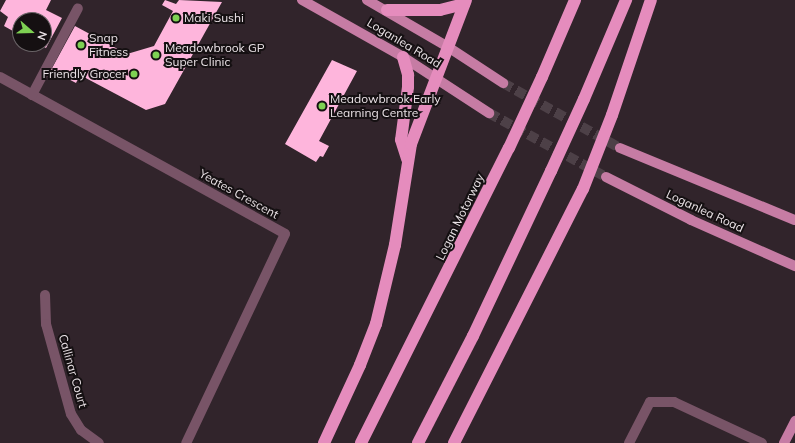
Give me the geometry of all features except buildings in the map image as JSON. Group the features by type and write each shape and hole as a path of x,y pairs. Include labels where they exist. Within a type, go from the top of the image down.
{"highway":[{"name":"Logan Motorway","path":"361,443 509,148 542,77 575,0"},
{"path":"418,443 473,336 552,171 626,0"},
{"path":"454,443 583,188 612,115 650,0"},
{"path":"386,10 440,10 465,2"},
{"path":"324,443 360,365 381,306 395,245 407,160 417,126 465,2"},
{"path":"403,57 408,75 408,87 401,140 407,160"}],"main road":[{"name":"Loganlea Road","path":"302,0 403,57 489,113"},
{"name":"Loganlea Road","path":"367,0 448,47 503,83"},
{"name":"Loganlea Road","path":"620,148 795,220"},
{"name":"Loganlea Road","path":"606,177 691,220 795,266"},
{"path":"784,443 795,421"}],"street":[{"path":"32,95 78,8"},
{"name":"Yeates Crescent","path":"0,77 285,234 186,443"},
{"name":"Callinar Court","path":"45,295 46,324 71,414 81,430 98,443"},
{"path":"629,443 650,402 674,402 762,443"}],"tunnel":[{"path":"503,83 620,148"},
{"path":"489,113 606,177"}],"place":[{"name":"Maki Sushi","path":"176,18"},
{"name":"Snap Fitness","path":"81,45"},
{"name":"Meadowbrook GP Super Clinic","path":"156,55"},
{"name":"Friendly Grocer","path":"134,74"},
{"name":"Meadowbrook Early Learning Centre","path":"322,106"}]}
